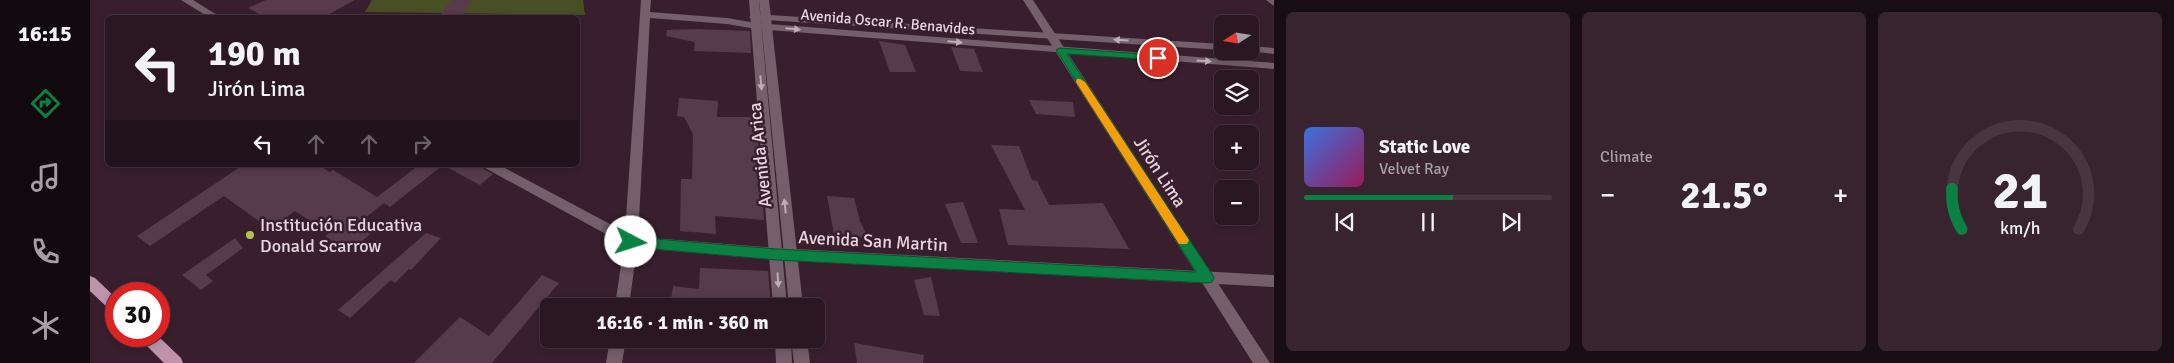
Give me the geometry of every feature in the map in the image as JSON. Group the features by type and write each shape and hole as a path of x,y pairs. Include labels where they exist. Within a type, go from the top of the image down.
{"main road":[{"path":"90,282 105,296"},
{"path":"158,347 175,363"}],"street":[{"path":"186,0 213,15"},
{"path":"623,298 631,242 646,0"},
{"name":"Avenida Arica","path":"754,0 761,22 783,255 780,298"},
{"name":"Avenida Arica","path":"761,22 764,0"},
{"name":"Jirón Lima","path":"1028,0 1262,363"},
{"path":"1271,0 1274,3"},
{"name":"Avenida Oscar R. Benavides","path":"646,15 727,21 1050,35 1214,46"},
{"name":"Avenida Oscar R. Benavides","path":"761,22 1060,50 1274,66"},
{"path":"1259,50 1274,51"},
{"name":"Avenida San Martin","path":"493,167 631,242 783,255 1274,281"},
{"name":"Avenida Arica","path":"783,255 794,298"},
{"path":"614,363 616,348"},
{"path":"783,348 784,363"},
{"path":"800,348 802,363"}],"green space":[{"path":"372,0 583,0 585,15 365,12"}],"building":[{"path":"266,0 355,0 328,15 261,15 248,8"},
{"path":"451,0 471,0 463,15 440,15"},
{"path":"667,30 750,31 751,53 694,51 695,42 666,36"},
{"path":"879,41 905,45 916,72 890,72"},
{"path":"951,47 974,49 983,72 960,71"},
{"path":"679,98 718,101 717,117 756,117 764,220 715,216 716,234 680,231 681,179 692,179 693,134 684,117 677,116"},
{"path":"1029,100 1073,102 1075,117 1036,114"},
{"path":"991,145 1019,146 1032,180 1037,181 1049,205 1103,203 1129,249 1008,245 999,209 1025,210"},
{"path":"240,167 321,167 330,172 333,170 377,197 416,167 440,167 390,207 384,203 361,221 375,230 349,252 325,236 329,233 295,211 270,229 224,196 150,246 137,236"},
{"path":"447,167 480,167 493,174 480,185"},
{"path":"827,196 854,198 860,221 868,238 834,234"},
{"path":"963,202 978,243 961,243 945,204"},
{"path":"426,233 441,238 411,270 409,269 395,283 391,280 350,318 338,310"},
{"path":"235,238 243,248 206,275 213,281 201,290 182,275"},
{"path":"700,268 768,271 770,298 671,298 673,286 699,289"},
{"path":"542,275 559,283 546,298 540,298 540,306 492,363 414,363 460,317 489,336"},
{"path":"931,277 940,316 924,315 914,280"},
{"path":"854,343 924,355 923,363 857,363"}],"slow traffic":[{"path":"1080,82 1183,240"}],"place":[{"name":"Institución Educativa Donald Scarrow","path":"250,235"}],"route":[{"path":"631,242 777,254 1207,278 1060,50 1158,58"}]}
